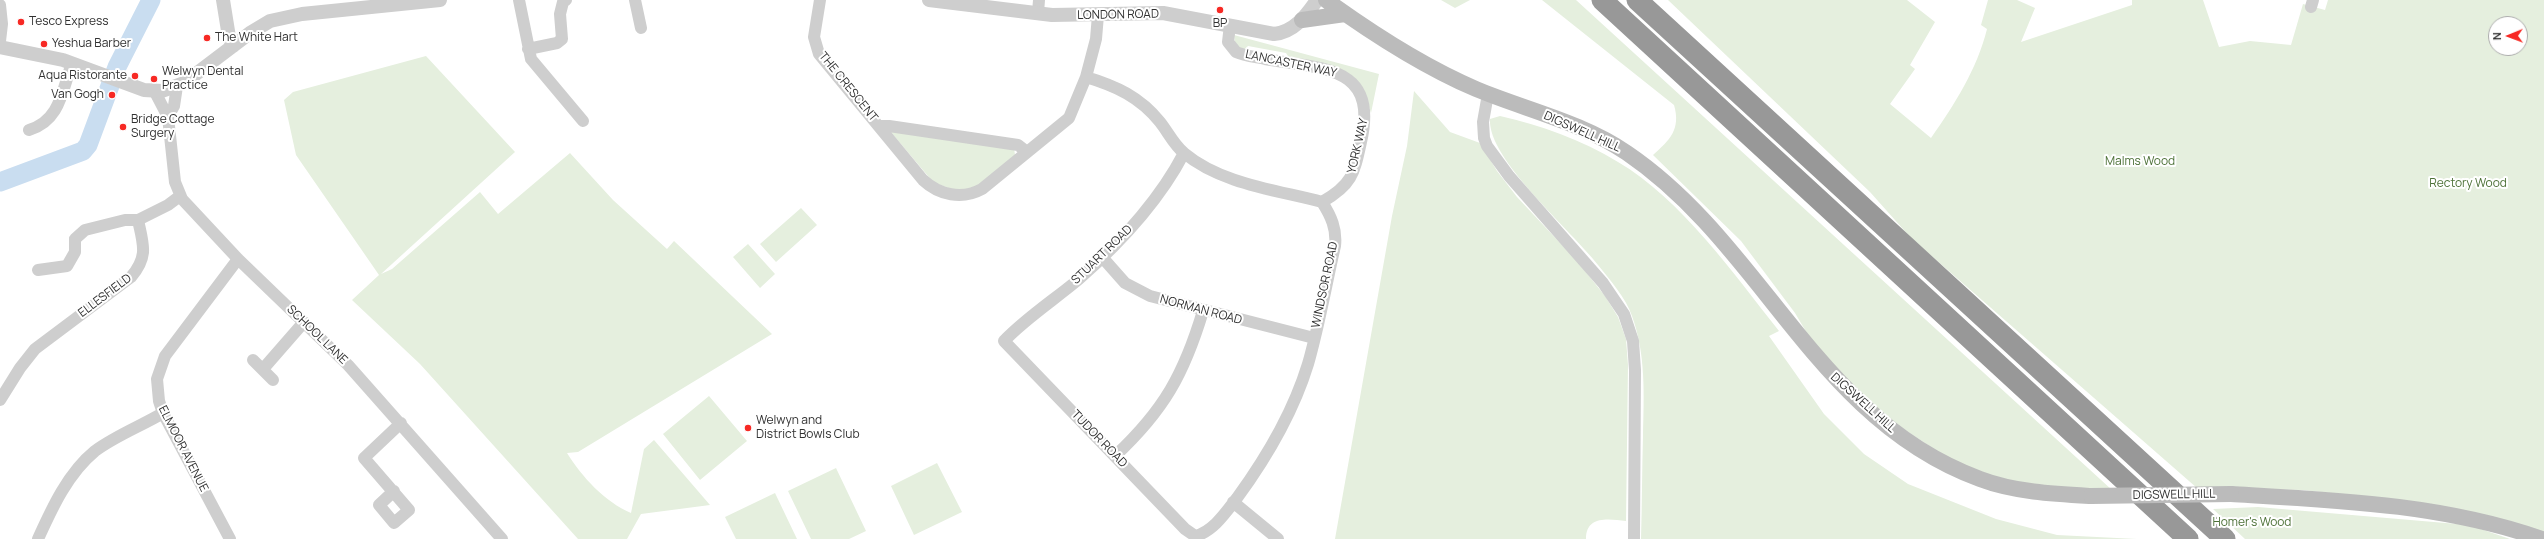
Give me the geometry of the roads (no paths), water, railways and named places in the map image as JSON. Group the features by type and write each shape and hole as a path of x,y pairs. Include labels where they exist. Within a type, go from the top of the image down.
{"highway":[{"path":"1602,0 2188,539"},
{"path":"1638,0 2225,539"}],"main road":[{"name":"DIGSWELL HILL","path":"1326,0 1345,14 1411,56 1488,94 1567,123 1604,139 1625,151 1666,182 1695,210 1734,253 1827,371 1880,423 1909,444 1980,479 2018,489 2091,496 2231,494 2318,499 2473,518 2542,539"},
{"path":"1302,20 1345,14"}],"street":[{"path":"223,0 233,46"},
{"path":"0,47 72,63 138,89 156,92 177,86 215,62 250,33 270,21 291,16 440,0"},
{"path":"519,0 528,49 537,67 583,121"},
{"path":"528,49 557,43 562,39 560,14 562,2 566,0"},
{"path":"635,0 641,28"},
{"name":"THE CRESCENT","path":"820,0 814,37 819,54 881,126 923,180 932,189 941,193 957,195 975,193 1006,170 1069,118 1086,77 1096,39 1098,15"},
{"name":"LONDON ROAD","path":"929,0 1038,7 1098,15 1139,12 1163,13 1274,34 1287,31 1302,20 1317,0"},
{"path":"0,5 2,24 0,41"},
{"path":"227,24 246,28 250,33"},
{"name":"LANCASTER WAY","path":"1230,25 1228,42 1236,52 1328,70 1350,80"},
{"path":"28,130 45,124 53,116 72,63"},
{"path":"1086,77 1117,87 1139,100 1160,122 1184,153 1229,178 1322,202"},
{"name":"YORK WAY","path":"1322,202 1348,183 1356,166 1366,118 1362,97 1350,80"},
{"name":"SCHOOL LANE","path":"168,116 174,106 177,86"},
{"name":"SCHOOL LANE","path":"156,92 168,116 175,182 180,196 238,259 348,365 401,423 502,539"},
{"path":"1488,94 1483,122 1484,138 1487,146 1509,176 1603,284 1624,314 1630,334 1635,370 1634,539"},
{"name":"THE CRESCENT","path":"881,126 1018,145 1027,152"},
{"name":"STUART ROAD","path":"1004,341 1020,324 1055,298 1102,257 1153,201 1184,153"},
{"path":"38,270 67,266 75,252 75,239 85,230 125,220 138,220 168,205 180,196"},
{"name":"WINDSOR ROAD","path":"1195,536 1206,532 1234,502 1256,473 1278,435 1298,391 1314,338 1336,239 1332,220 1322,202"},
{"name":"ELLESFIELD","path":"0,400 20,368 36,349 131,277 138,269 144,256 138,220"},
{"name":"NORMAN ROAD","path":"1102,257 1125,283 1136,290 1203,311 1314,338"},
{"name":"ELMOOR AVENUE","path":"230,539 163,413 159,401 157,379 165,356 238,259"},
{"path":"1116,455 1149,422 1173,388 1186,364 1203,311"},
{"path":"263,369 304,322"},
{"name":"TUDOR ROAD","path":"1004,341 1116,455 1185,529 1195,536"},
{"path":"253,360 273,380"},
{"path":"38,539 59,497 72,476 88,458 108,443 163,413"},
{"path":"394,491 364,458 401,423"},
{"path":"1234,502 1278,539"}],"waterway":[{"path":"0,182 83,151 88,145 117,67 151,0"}],"place":[{"name":"BP","path":"1220,10"},
{"name":"Tesco Express","path":"21,22"},
{"name":"The White Hart","path":"207,38"},
{"name":"Yeshua Barber","path":"44,44"},
{"name":"Aqua Ristorante","path":"135,76"},
{"name":"Welwyn Dental Practice","path":"154,79"},
{"name":"Van Gogh","path":"112,95"},
{"name":"Bridge Cottage Surgery","path":"123,127"},
{"name":"Welwyn and District Bowls Club","path":"748,428"}],"park label":[{"name":"Malms Wood","path":"2140,162"},
{"name":"Rectory Wood","path":"2468,184"},
{"name":"Homer's Wood","path":"2252,523"}]}
